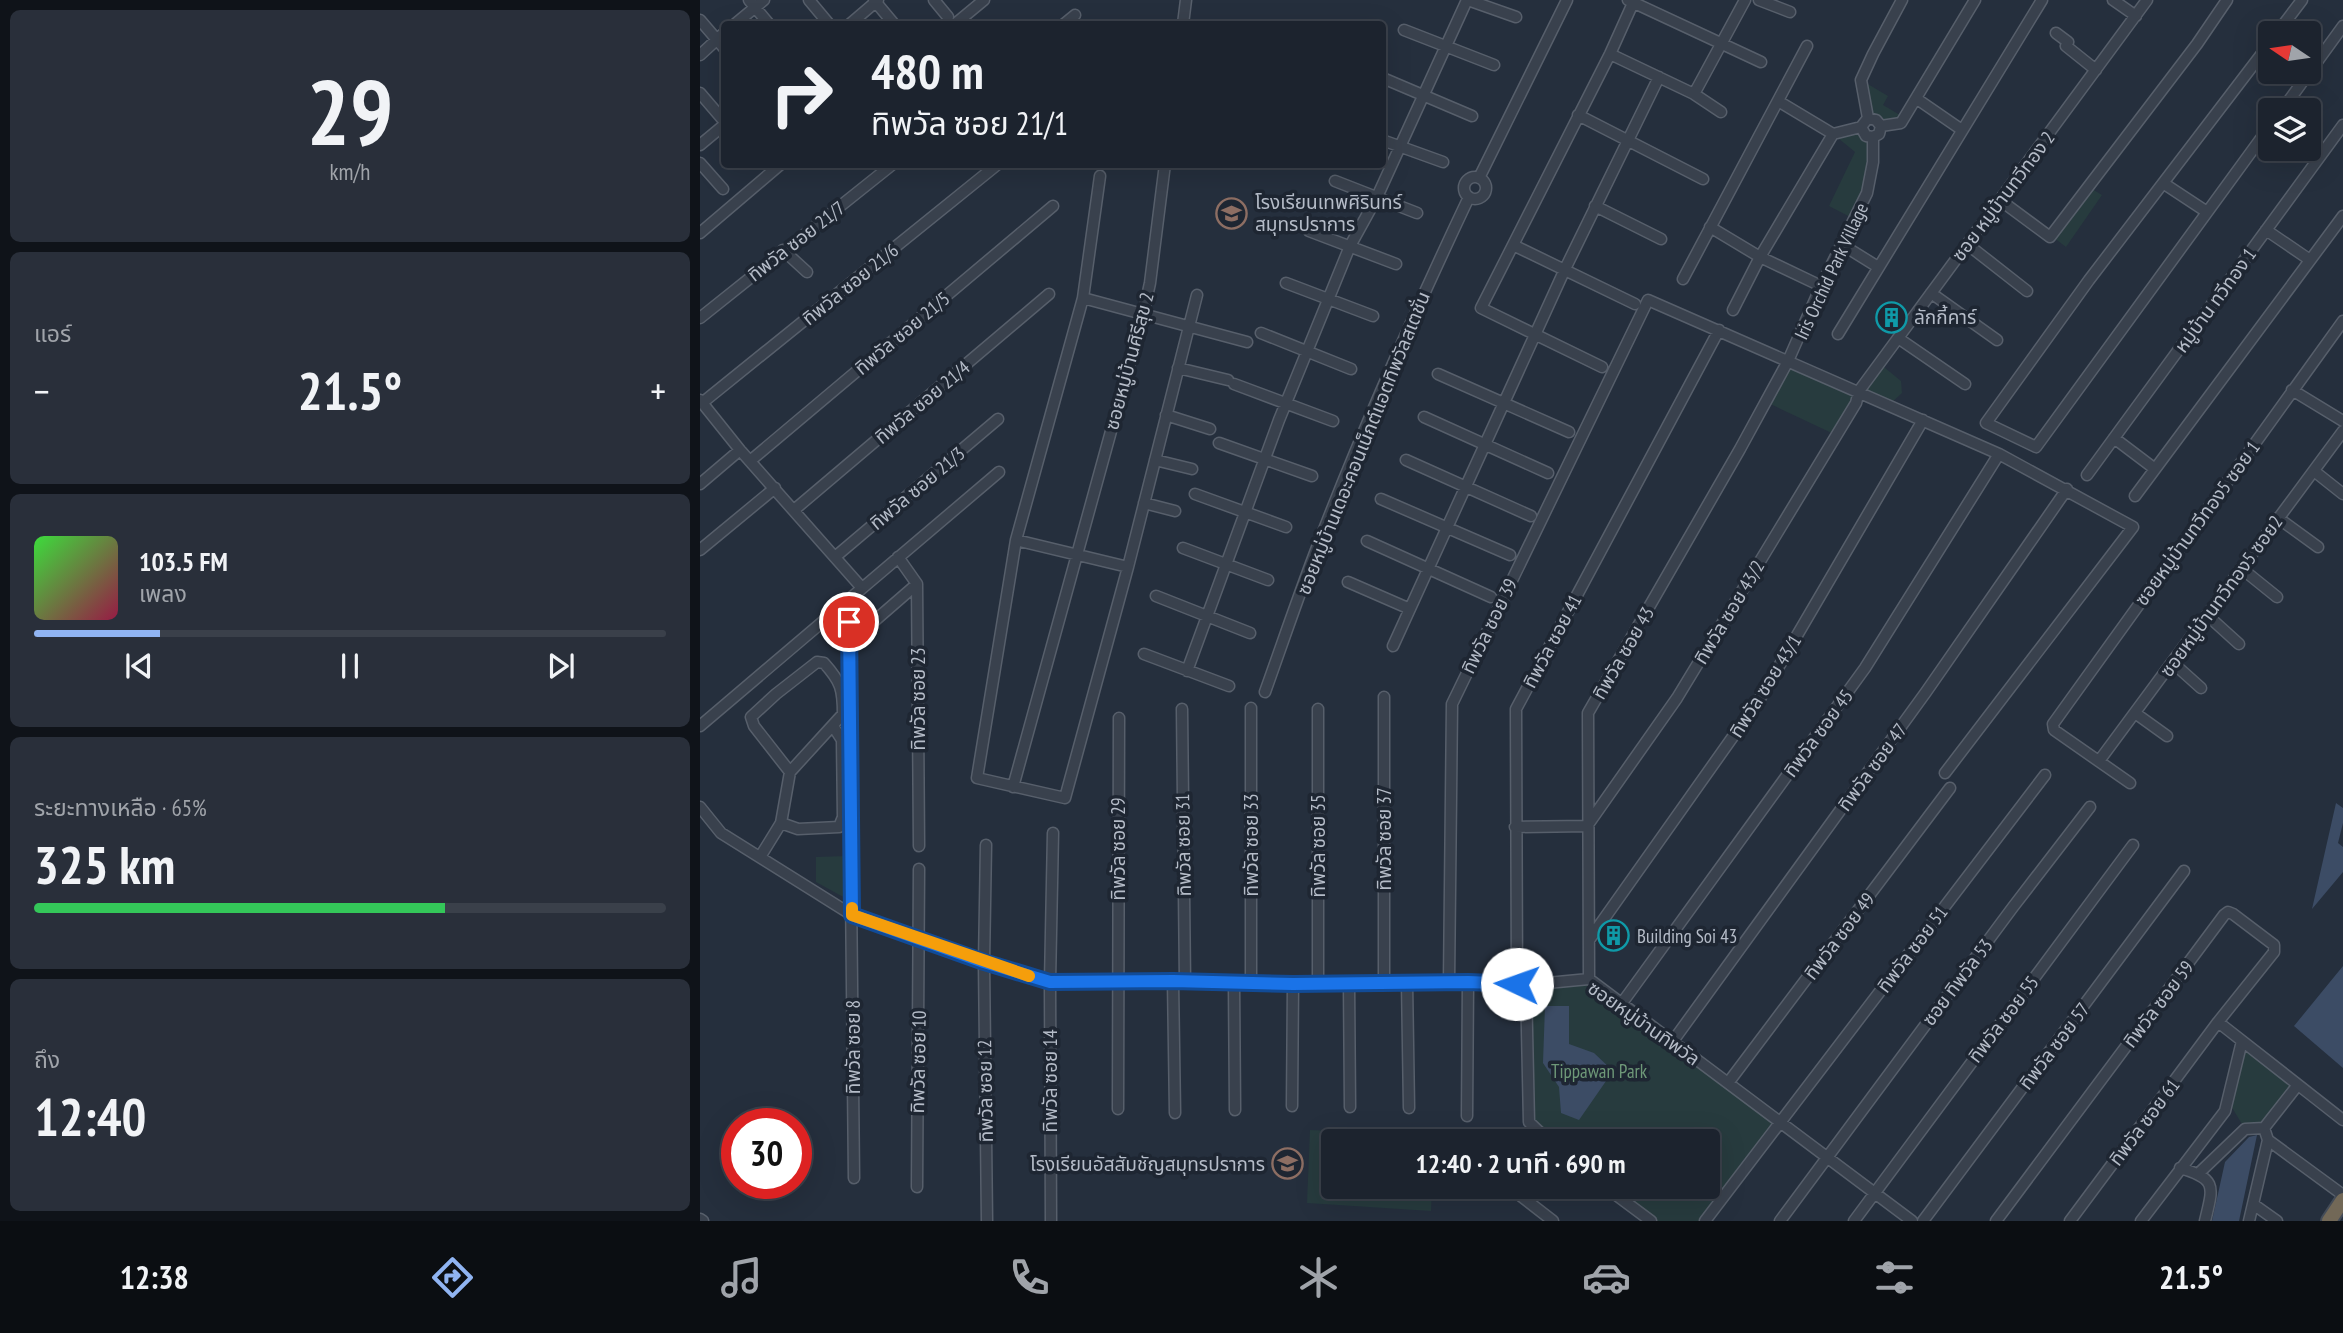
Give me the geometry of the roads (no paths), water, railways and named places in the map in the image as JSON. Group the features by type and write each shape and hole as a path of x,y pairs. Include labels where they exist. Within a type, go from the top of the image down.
{"highway":[{"path":"2329,1221 2343,1198"}],"street":[{"path":"738,21 752,4 764,0"},
{"path":"809,0 827,21"},
{"path":"934,0 952,20 984,0"},
{"path":"1183,21 1186,0"},
{"path":"1187,671 1264,459 1350,246 1377,197 1468,0 1516,17"},
{"name":"ซอยหมู่บ้านเดอะคอนเน็กต์แอตทิพวัลสเตชั่น","path":"1479,178 1567,0"},
{"path":"1693,94 1745,0"},
{"path":"1759,0 1790,12"},
{"path":"1778,101 1833,134 1861,127 1868,118 1861,80 1902,0"},
{"path":"1881,126 1901,123 1975,0"},
{"path":"2113,0 2136,16"},
{"name":"ซอย หมู่บ้านทวีทอง 2","path":"1859,391 2147,0"},
{"path":"2000,200 2050,237 2197,44 2227,0"},
{"path":"2286,21 2302,0"},
{"path":"853,21 876,1 892,21"},
{"path":"1602,367 1481,308 1610,54 1630,1 1761,62"},
{"path":"1838,334 2037,2"},
{"path":"752,4 766,21"},
{"path":"1068,21 1075,15"},
{"path":"700,20 721,39"},
{"path":"2290,98 2343,26"},
{"path":"1404,30 1494,65"},
{"path":"2056,33 2068,42 2066,46 2096,70"},
{"path":"700,55 721,41"},
{"path":"1683,279 1807,46"},
{"path":"1610,54 1693,94 1721,112"},
{"path":"2258,59 2089,280 1986,423 2036,447 2258,142"},
{"path":"1394,646 1565,269 1659,77"},
{"path":"1386,79 1472,116"},
{"path":"700,93 721,119"},
{"path":"1917,99 1962,130"},
{"path":"1578,115 1703,178"},
{"path":"1868,118 1876,120 1881,126"},
{"name":"หมู่บ้าน ทวีทอง 1","path":"2087,475 2343,125"},
{"path":"700,145 721,126"},
{"path":"1861,127 1866,136 1873,137 1879,134 1881,126"},
{"path":"1733,310 1760,257 1833,134"},
{"name":"Iris Orchid Park Village","path":"1788,361 1867,193 1873,162 1873,137"},
{"path":"1386,142 1443,162"},
{"path":"700,163 723,188"},
{"path":"700,233 776,168"},
{"name":"ทิพวัล ซอย 21/7","path":"700,318 888,168"},
{"name":"ทิพวัล ซอย 21/6","path":"701,402 990,168"},
{"name":"ซอยหมู่บ้านศิรีสุข 2","path":"1013,787 1143,315 1150,283 1164,168"},
{"path":"1100,177 1083,298 1016,540 977,776 979,779 1065,798 1128,567 1197,295"},
{"name":"ซอยหมู่บ้านเดอะคอนเน็กต์แอตทิพวัลสเตชั่น","path":"1473,177 1479,178 1484,183 1484,193 1479,198 1469,197 1465,184 1473,177"},
{"path":"1335,181 1417,213"},
{"path":"2163,183 2207,212"},
{"name":"ซอยหมู่บ้านเดอะคอนเน็กต์แอตทิพวัลสเตชั่น","path":"1265,692 1345,477 1418,304 1469,197"},
{"name":"ทิพวัล ซอย 21/5","path":"750,460 1054,206"},
{"path":"1595,206 1661,239"},
{"path":"2135,496 2343,216"},
{"path":"1710,227 1760,257 1821,286"},
{"path":"2266,230 2310,260"},
{"path":"1309,231 1396,264"},
{"path":"1841,244 1878,267"},
{"path":"1967,244 2027,291"},
{"path":"1513,245 1635,303"},
{"path":"783,250 807,272"},
{"path":"1286,283 1373,316"},
{"path":"1931,293 1997,340"},
{"name":"ทิพวัล ซอย 21/4","path":"794,509 1049,294"},
{"path":"1083,298 1247,342"},
{"name":"ทิพวัล ซอย 39","path":"1450,982 1452,704 1649,300 1719,330"},
{"name":"ซอยหมู่บ้านทวีทอง5 ซอย 1","path":"2099,761 2052,727 2343,321"},
{"path":"1719,330 1999,453 2133,527 1945,772"},
{"name":"ทิพวัล ซอย 41","path":"1536,1129 1529,1122 1521,985 1515,827 1517,706 1719,330"},
{"path":"1261,333 1351,369"},
{"path":"1898,338 1965,384"},
{"name":"ทิพวัล ซอย 43","path":"1589,979 1588,713 1788,361"},
{"path":"1178,368 1231,382 1332,421"},
{"path":"1438,374 1569,432"},
{"path":"2292,390 2343,421"},
{"name":"ทิพวัล ซอย 43/2","path":"1587,826 1677,698 1856,403 1859,391"},
{"path":"701,402 862,588"},
{"path":"700,421 710,412"},
{"path":"1166,415 1210,429"},
{"path":"1424,417 1548,473"},
{"name":"ทิพวัล ซอย 21/3","path":"835,557 998,419"},
{"name":"ทิพวัล ซอย 43/1","path":"1588,940 1761,697 1923,420"},
{"name":"ซอยหมู่บ้านทวีทอง5 ซอย2","path":"2099,761 2343,431"},
{"path":"2114,438 2155,469"},
{"path":"1219,443 1312,476"},
{"path":"700,484 740,450"},
{"name":"ทิพวัล ซอย 45","path":"1622,1003 1865,668 1999,453"},
{"path":"1155,460 1192,469"},
{"path":"1406,460 1531,516"},
{"path":"2314,471 2343,494"},
{"path":"700,726 999,472"},
{"path":"700,550 775,488"},
{"name":"ทิพวัล ซอย 47","path":"1673,1041 1926,692 2067,489"},
{"path":"1195,494 1286,527"},
{"path":"1381,499 1510,555"},
{"path":"1144,503 1175,510"},
{"path":"2278,518 2318,547"},
{"path":"1016,540 1128,567"},
{"path":"1367,541 1491,597"},
{"path":"1183,548 1268,580"},
{"path":"849,643 917,584 898,557"},
{"path":"2241,568 2277,597"},
{"path":"1348,582 1410,609"},
{"name":"ทิพวัล ซอย 23","path":"917,584 919,846"},
{"path":"1156,596 1250,633"},
{"name":"ทิพวัล ซอย 8","path":"848,600 854,1178"},
{"path":"2207,615 2239,644"},
{"path":"1144,654 1229,686"},
{"path":"760,857 781,823 790,772 843,714 843,693 837,677 824,663 820,662 786,686 751,717 754,726 790,772"},
{"path":"2172,662 2201,688"},
{"name":"ทิพวัล ซอย 37","path":"1384,697 1384,982"},
{"name":"ทิพวัล ซอย 33","path":"1251,708 1251,983"},
{"name":"ทิพวัล ซอย 31","path":"1182,709 1185,982"},
{"name":"ทิพวัล ซอย 35","path":"1318,709 1318,984"},
{"path":"2135,713 2167,737"},
{"name":"ทิพวัล ซอย 29","path":"1118,1108 1119,718"},
{"path":"781,823 798,829 839,827 843,817 842,740 833,726"},
{"path":"2099,761 2130,783"},
{"name":"ทิพวัล ซอย 51","path":"1705,1221 2045,775"},
{"name":"ทิพวัล ซอย 49","path":"1728,1083 1950,788"},
{"name":"ซอยหมู่บ้านทิพวัล","path":"700,807 721,833 852,915 984,962 1050,982 1468,982 1521,985 1589,979 1912,1221"},
{"name":"ซอย ทิพวัล 53","path":"1780,1221 2090,807"},
{"path":"1515,827 1587,826"},
{"name":"ทิพวัล ซอย 14","path":"1051,1221 1050,982 1053,833"},
{"name":"ทิพวัล ซอย 12","path":"986,845 984,962 987,1221"},
{"name":"ทิพวัล ซอย 55","path":"1854,1221 2133,845"},
{"path":"919,869 920,938"},
{"name":"ทิพวัล ซอย 57","path":"1923,1221 2184,871"},
{"name":"ทิพวัล ซอย 59","path":"1996,1221 2228,912 2244,921 2275,948 2218,1022"},
{"name":"ทิพวัล ซอย 10","path":"917,1187 920,938"},
{"path":"1173,981 1175,1113"},
{"path":"1407,982 1409,1108"},
{"path":"1467,1116 1468,982"},
{"path":"1234,983 1235,1110"},
{"path":"1349,983 1350,1107"},
{"path":"1292,1106 1293,984"},
{"path":"2218,1022 2343,1120"},
{"name":"ทิพวัล ซอย 61","path":"2070,1221 2218,1022"},
{"path":"2141,1221 2225,1111 2242,1041"},
{"path":"2199,1173 2245,1129 2264,1128 2297,1086"},
{"path":"2249,1221 2268,1140 2264,1128"},
{"path":"2268,1140 2343,1198"},
{"path":"2180,1168 2199,1173 2207,1179 2212,1190 2205,1221"},
{"path":"1525,1199 1553,1221"},
{"path":"1621,1199 1651,1221"},
{"path":"2253,1204 2277,1221"}],"water":[{"path":"2336,803 2343,808 2343,823 2338,843 2343,847 2343,872 2312,909"},
{"path":"2343,966 2343,1068 2294,1026"},
{"path":"1545,1006 1569,1006 1569,1044 1594,1053 1613,1071 1579,1120 1561,1113 1559,1087 1543,1063"},
{"path":"2257,1135 2239,1221 2212,1221 2225,1162 2249,1137"}],"place":[{"name":"โรงเรียนเทพศิรินทร์ สมุทรปราการ","path":"1232,213"},
{"name":"ลักกี้คาร์","path":"1891,317"},
{"name":"Building Soi 43","path":"1614,936"},
{"name":"โรงเรียนอัสสัมชัญสมุทรปราการ","path":"1288,1164"}],"park label":[{"name":"Tippawan Park","path":"1599,1071"}]}
